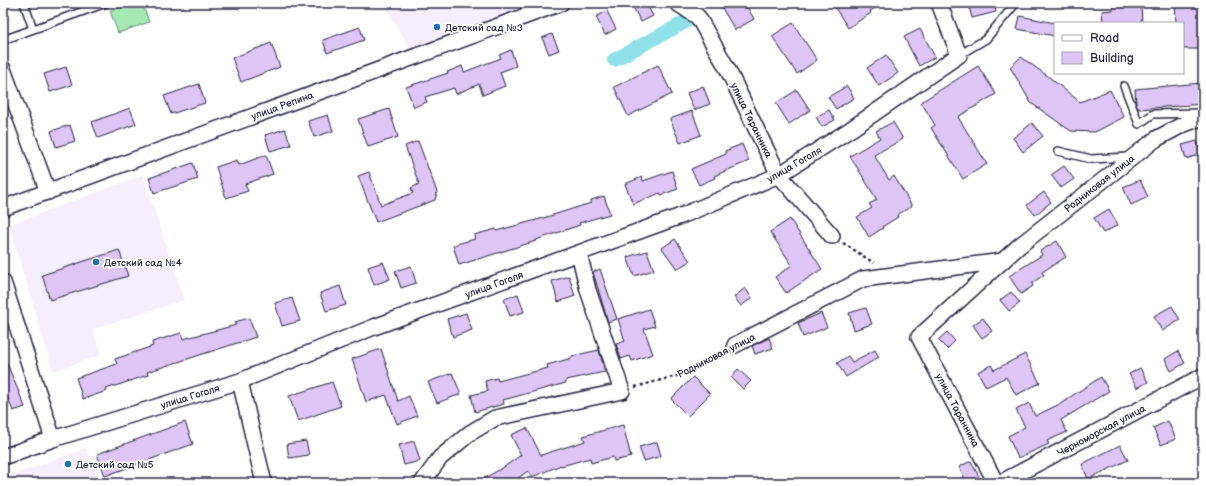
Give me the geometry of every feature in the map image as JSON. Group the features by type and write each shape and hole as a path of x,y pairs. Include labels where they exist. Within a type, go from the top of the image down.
{"street":[{"name":"улица Репина","path":"3,208 561,3"},
{"name":"улица Таранника","path":"677,3 698,17 727,68 779,175 832,236"},
{"path":"939,3 959,56"},
{"name":"улица Гоголя","path":"3,458 53,439 240,381 374,327 681,216 779,175 851,129 959,56"},
{"path":"3,69 48,192"},
{"name":"Родниковая улица","path":"919,337 1019,246 1134,156 1156,139 1182,125 1203,117"},
{"path":"422,483 440,458 470,433 495,418 622,391 588,290 579,253"},
{"name":"Родниковая улица","path":"735,345 863,279 1003,260"},
{"path":"3,282 53,439"},
{"name":"улица Таранника","path":"919,337 996,483"},
{"name":"Черноморская улица","path":"1000,483 1203,376"},
{"path":"240,381 264,483"}],"lane":[{"path":"24,3 33,29"},
{"path":"3,40 94,5 106,3"},
{"path":"959,56 986,39 1016,3"},
{"path":"1124,86 1139,124 1152,114 1203,113"},
{"path":"1058,151 1092,160 1134,156"}],"path":[{"path":"832,236 892,275"},
{"name":"Родниковая улица","path":"622,391 680,375 735,345"}],"shaded area":[{"name":"Детский сад №3","path":"384,3 542,3 411,51"},
{"name":"Детский сад №4","path":"143,175 184,300 93,329 101,355 53,371 9,225"},
{"name":"Детский сад №5","path":"86,448 99,483 3,483 3,479"}],"green space":[{"path":"133,3 142,3 149,22 118,33 110,11"}],"building":[{"path":"631,3 646,3 653,16 641,22"},
{"path":"719,3 745,3 754,19 735,30"},
{"path":"832,3 885,3 870,11 871,13 848,28"},
{"path":"968,3 994,3 996,12 972,18"},
{"path":"1113,3 1141,3 1142,22 1103,22 1102,11 1113,10"},
{"path":"1175,3 1203,3 1203,49 1184,49 1184,22 1176,22"},
{"path":"607,11 616,29 605,35 596,17"},
{"path":"1020,16 1054,23 1054,36 1017,29"},
{"path":"793,23 817,60 797,74 772,36"},
{"path":"360,27 364,40 327,53 323,40"},
{"path":"920,29 935,57 919,66 904,37"},
{"path":"552,34 559,50 549,54 542,38"},
{"path":"271,43 280,67 241,82 232,58"},
{"path":"511,50 516,66 500,72 505,86 483,95 479,84 456,94 454,88 425,97 427,102 414,107 406,87 448,73 447,72 462,66 464,72 501,58 499,55"},
{"path":"886,55 898,73 879,86 867,68"},
{"path":"1021,57 1080,102 1110,90 1124,117 1095,132 1071,131 1031,103 1010,67"},
{"path":"658,65 672,94 628,116 614,87"},
{"path":"978,66 996,94 958,117 987,164 963,179 931,128 935,125 921,102"},
{"path":"66,67 72,85 50,92 44,74"},
{"path":"1201,83 1203,104 1139,109 1136,104 1135,89"},
{"path":"199,84 205,103 171,114 164,96"},
{"path":"703,86 710,104 694,110 687,93"},
{"path":"847,86 854,98 836,109 828,97"},
{"path":"797,90 810,110 789,124 776,103"},
{"path":"130,108 136,124 98,138 92,122"},
{"path":"389,109 398,137 368,147 358,119"},
{"path":"829,110 835,120 822,127 816,117"},
{"path":"692,111 701,135 680,143 670,119"},
{"path":"328,115 333,131 314,137 308,121"},
{"path":"893,122 903,139 874,155 889,180 894,176 912,206 897,215 898,217 869,237 857,217 872,208 869,204 877,200 850,156 880,138 876,131"},
{"path":"1032,123 1043,136 1023,152 1013,138"},
{"path":"70,125 75,141 56,147 51,131"},
{"path":"285,129 291,145 270,151 265,135"},
{"path":"418,141 437,192 435,200 376,222 358,176 369,172 381,205 413,193 411,188 419,184 405,146"},
{"path":"1197,141 1201,154 1186,159 1182,145"},
{"path":"742,144 749,161 714,176 715,178 699,185 691,169 726,154 725,151"},
{"path":"266,155 273,174 245,184 248,191 226,198 216,167 237,160 239,165"},
{"path":"193,163 198,179 154,193 149,178"},
{"path":"1064,166 1074,179 1061,188 1051,175"},
{"path":"672,171 678,189 661,195 660,193 633,204 625,184 642,177 643,181"},
{"path":"1140,180 1148,197 1131,205 1123,187"},
{"path":"1044,192 1051,202 1035,215 1027,205"},
{"path":"604,196 610,214 579,223 580,225 536,241 459,265 453,245 475,239 474,235 496,229 496,231 540,219 591,203 591,200"},
{"path":"1109,209 1118,225 1103,233 1094,218"},
{"path":"790,219 822,269 786,293 775,277 792,265 770,232"},
{"path":"675,239 690,261 677,269 662,248"},
{"path":"1057,241 1066,257 1042,272 1044,275 1032,283 1033,286 1021,294 1009,276 1042,255 1040,251"},
{"path":"119,250 128,276 50,300 42,275"},
{"path":"647,251 654,270 634,276 627,257"},
{"path":"383,262 390,279 374,285 368,267"},
{"path":"411,266 416,283 401,288 395,271"},
{"path":"600,269 617,319 608,322 593,272"},
{"path":"569,276 575,296 558,302 552,281"},
{"path":"340,286 346,305 326,311 320,293"},
{"path":"745,288 752,298 741,306 734,297"},
{"path":"1011,292 1020,303 1009,311 1000,300"},
{"path":"518,294 524,312 510,316 504,299"},
{"path":"292,298 300,321 282,326 275,303"},
{"path":"1172,306 1180,320 1162,331 1154,316"},
{"path":"866,308 872,324 854,330 849,313"},
{"path":"649,309 655,326 644,329 653,354 632,361 630,356 621,359 616,344 625,341 618,319"},
{"path":"466,313 472,330 453,337 447,319"},
{"path":"821,313 827,327 803,337 798,323"},
{"path":"249,318 256,337 147,372 148,375 106,389 107,391 83,399 76,378 117,364 115,359 153,346 152,342 181,333 183,339 236,325 235,322"},
{"path":"983,318 992,331 982,338 973,325"},
{"path":"947,332 955,341 947,349 938,340"},
{"path":"769,338 773,348 755,354 752,346"},
{"path":"381,349 398,401 409,396 417,416 397,424 386,395 366,402 352,359"},
{"path":"599,350 605,372 566,380 566,383 503,400 504,404 475,412 471,395 488,391 485,381 497,378 498,381 548,368 547,365 572,358 572,356"},
{"path":"875,350 879,357 846,377 837,363 848,356 852,362"},
{"path":"1178,351 1185,363 1171,371 1165,359"},
{"path":"3,354 25,407 13,411 3,386"},
{"path":"1025,354 1040,383 1016,395 1006,377 986,387 978,372 991,365 994,370"},
{"path":"1140,368 1148,382 1137,388 1129,374"},
{"path":"738,369 751,381 743,389 731,377"},
{"path":"452,373 461,394 437,403 428,382"},
{"path":"693,377 710,394 688,416 671,399"},
{"path":"1101,377 1109,391 1061,420 1067,432 1047,441 1049,444 1018,458 1008,436 1025,427 1016,410 1029,403 1035,416 1068,400 1067,399"},
{"path":"332,382 341,406 298,421 289,396"},
{"path":"1168,421 1176,439 1161,445 1153,428"},
{"path":"185,422 193,444 105,476 97,454"},
{"path":"623,425 631,457 614,461 613,457 591,463 590,458 561,465 532,477 528,471 511,483 476,483 504,467 521,455 511,435 527,428 541,455 585,441 583,436"},
{"path":"306,441 309,455 289,458 287,444"},
{"path":"414,441 420,461 404,465 399,445"},
{"path":"657,442 661,456 644,461 639,447"},
{"path":"1120,445 1128,460 1088,479 1082,464"},
{"path":"971,461 979,477 967,483 959,467"}],"waterway":[{"path":"614,60 687,21"}],"place":[{"name":"Детский сад №3","path":"437,27"},
{"name":"Детский сад №4","path":"96,262"},
{"name":"Детский сад №5","path":"68,464"}]}
